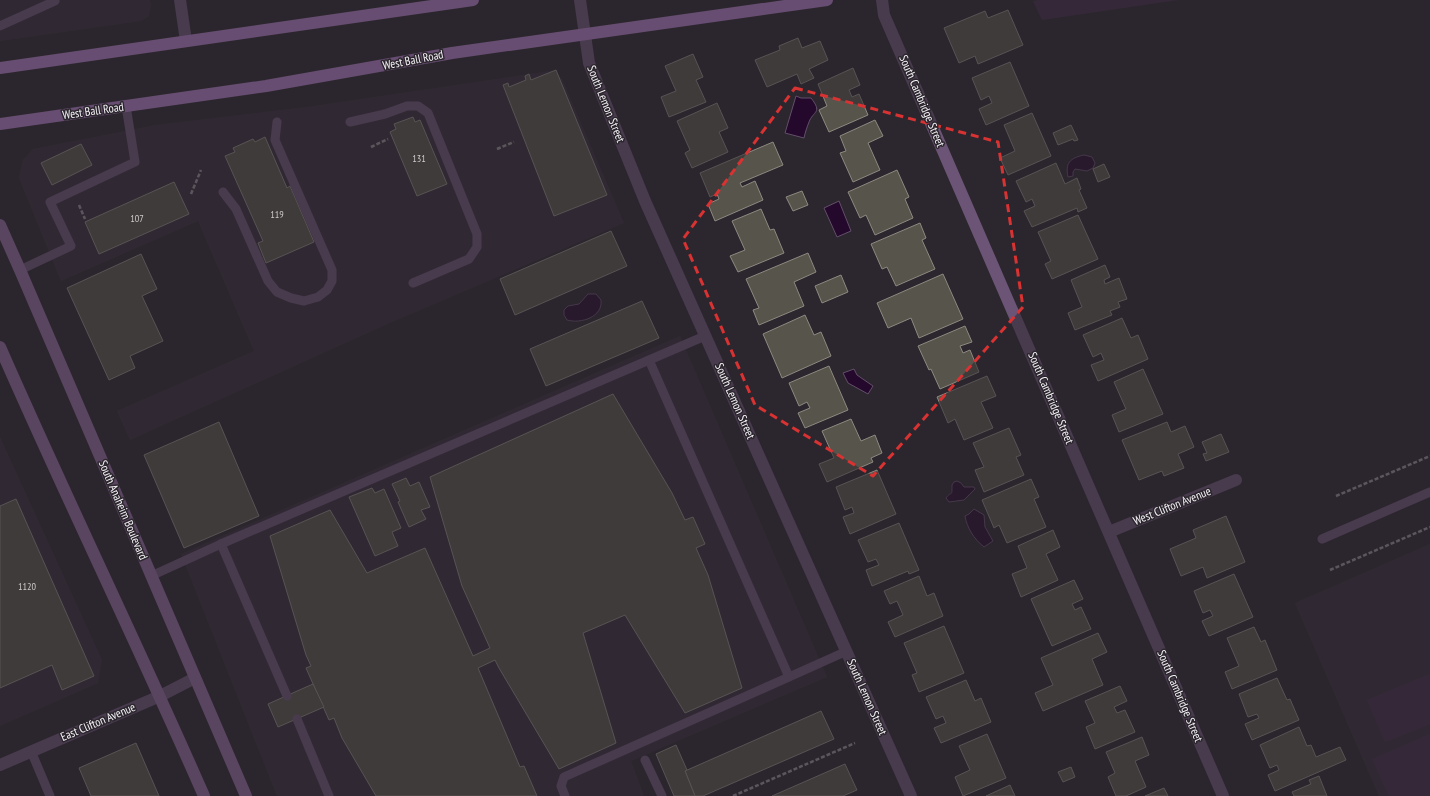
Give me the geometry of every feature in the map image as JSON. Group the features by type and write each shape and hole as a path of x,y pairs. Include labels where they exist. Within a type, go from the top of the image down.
{"main road":[{"path":"0,68 472,0"},
{"name":"West Ball Road","path":"0,124 266,86 452,53 827,0"},
{"name":"South Anaheim Boulevard","path":"0,225 246,796"},
{"path":"0,347 44,447 160,696 204,796"}],"street":[{"path":"180,0 186,41"},
{"name":"South Lemon Street","path":"580,0 589,63 645,201 911,796"},
{"name":"South Cambridge Street","path":"882,0 884,15 1223,796"},
{"name":"West Clifton Avenue","path":"1109,532 1236,480"},
{"name":"East Clifton Avenue","path":"0,765 160,696 195,678"}],"lane":[{"path":"0,26 56,1"},
{"path":"20,270 71,246 50,202 135,162 126,106"},
{"path":"350,122 385,114 407,106 418,106 428,113 477,234 477,247 469,259 413,283"},
{"path":"222,192 236,209 268,281 277,292 291,298 304,301 318,297 327,290 332,280 332,270 276,140 277,122"},
{"path":"152,576 221,544 706,336"},
{"path":"649,360 789,678"},
{"path":"1322,540 1430,492"},
{"path":"221,544 287,696"},
{"path":"565,796 561,786 564,777 847,652"},
{"path":"297,719 329,796"},
{"path":"31,751 50,796"},
{"path":"645,760 662,796"}],"path":[{"path":"371,147 388,139"},
{"path":"497,149 514,142"},
{"path":"191,194 201,170"},
{"path":"76,200 85,219"},
{"path":"1336,496 1430,456"},
{"path":"1330,570 1430,527"},
{"path":"733,796 855,743"}],"highlighted area":[{"path":"795,88 998,142 1023,307 873,476 755,405 683,239"}],"shaded area":[{"path":"0,0 150,0 151,5 149,16 141,21 0,41"},
{"path":"1178,0 1042,20 1033,1"},
{"path":"550,71 556,72 562,79 624,223 392,322 130,440 117,411 254,351 198,221 61,281 19,178 23,160 33,149 156,125 307,107"},
{"path":"796,96 801,98 811,98 817,109 809,122 804,138 785,133"},
{"path":"1084,155 1092,157 1095,163 1093,168 1087,171 1075,169 1073,176 1068,177 1067,168 1070,162 1075,158"},
{"path":"839,201 851,231 837,237 824,208"},
{"path":"588,294 596,294 601,300 601,306 595,315 584,320 567,320 564,315 564,310 568,306 579,304"},
{"path":"680,336 827,677 631,761 644,796 277,796 181,554"},
{"path":"854,369 857,375 873,386 868,394 848,383 843,373"},
{"path":"0,437 102,660 98,683 0,726"},
{"path":"957,481 964,487 974,487 975,489 964,500 949,502 946,498 952,493 952,485"},
{"path":"974,509 984,515 985,527 993,541 984,547 977,540 967,525 965,516"},
{"path":"1430,544 1430,796 1379,796 1295,603"},
{"path":"1430,674 1430,724 1385,742 1367,700"},
{"path":"1430,734 1430,796 1389,796 1372,759"}],"building":[{"path":"1008,10 1023,45 978,64 975,56 959,63 944,28 985,11 988,18"},
{"path":"798,38 802,48 820,41 828,60 809,69 814,78 801,84 797,74 767,87 755,60 780,50 779,46"},
{"path":"693,54 703,77 696,80 706,102 669,117 661,97 676,91 665,66"},
{"path":"1010,62 1029,106 986,125 979,109 992,103 989,96 981,100 972,78"},
{"path":"853,68 860,85 849,90 852,97 859,94 868,115 829,132 819,110 827,106 818,84"},
{"path":"556,70 607,195 554,216 503,85 508,83 509,87 526,80 525,76 529,74 531,80"},
{"path":"717,103 728,128 719,132 728,152 692,168 685,153 690,150 677,121"},
{"path":"1032,113 1051,156 1008,175 1000,158 1015,151 1004,125"},
{"path":"413,117 415,122 420,120 447,184 417,196 390,132 396,129 394,124"},
{"path":"875,120 883,136 868,143 880,170 853,182 840,153 846,151 840,136"},
{"path":"1071,125 1078,140 1074,141 1073,139 1058,145 1053,133"},
{"path":"265,137 287,188 290,186 314,242 266,263 258,243 263,241 225,156 235,152 233,148 253,139 255,142"},
{"path":"773,142 783,165 740,183 742,187 755,181 763,200 715,221 708,204 719,199 717,194 710,197 700,173"},
{"path":"81,144 92,165 52,185 41,163"},
{"path":"1056,163 1065,184 1077,178 1081,189 1079,190 1087,208 1078,212 1077,208 1032,227 1024,211 1035,206 1032,199 1026,202 1016,181"},
{"path":"1104,164 1110,177 1098,182 1093,169"},
{"path":"897,170 909,197 905,199 913,218 875,235 866,215 860,218 848,192"},
{"path":"174,182 189,214 99,254 85,222"},
{"path":"802,191 808,205 793,211 786,197"},
{"path":"761,209 770,230 774,229 784,253 738,272 730,256 745,250 732,221"},
{"path":"1078,215 1098,259 1052,279 1045,264 1051,261 1038,232"},
{"path":"920,223 926,238 922,240 935,269 896,286 887,267 882,269 871,244"},
{"path":"611,231 627,266 515,315 500,279"},
{"path":"808,253 816,272 794,282 804,306 759,325 753,310 759,308 746,279"},
{"path":"141,254 157,289 142,296 163,341 130,356 135,368 109,380 67,288"},
{"path":"1105,265 1110,277 1104,280 1105,284 1119,278 1127,299 1118,302 1120,307 1110,311 1112,315 1075,330 1068,313 1082,307 1071,280"},
{"path":"943,274 963,319 919,338 911,318 888,328 877,303"},
{"path":"841,275 848,292 822,303 815,286"},
{"path":"642,301 659,338 546,386 530,349"},
{"path":"805,315 814,335 821,332 831,356 782,378 763,334"},
{"path":"1122,318 1131,338 1138,335 1148,359 1098,381 1091,365 1104,360 1101,353 1093,357 1083,335"},
{"path":"965,326 972,342 960,346 963,353 970,350 979,372 940,389 918,346"},
{"path":"829,366 848,410 805,428 798,413 810,408 807,402 799,406 789,383"},
{"path":"1143,369 1163,414 1119,432 1112,415 1126,409 1114,382"},
{"path":"987,376 996,396 981,402 993,428 964,440 955,419 948,423 937,397"},
{"path":"613,394 672,493 685,520 693,517 705,544 696,548 708,575 742,688 685,713 625,615 583,633 616,743 559,769 495,660 478,668 520,767 524,766 537,796 376,796 342,738 334,718 329,720 306,668 311,666 306,655 270,536 330,510 367,573 425,548 473,656 490,648 462,586 430,477"},
{"path":"851,419 861,441 875,435 882,453 871,458 873,462 827,482 819,464 834,458 822,431"},
{"path":"219,422 259,516 184,548 144,455"},
{"path":"1167,422 1171,432 1185,426 1194,447 1178,454 1184,468 1164,476 1162,471 1139,480 1122,440"},
{"path":"1009,428 1021,455 1016,457 1024,475 984,492 975,470 984,467 973,443"},
{"path":"1221,434 1229,452 1206,461 1203,454 1207,453 1202,442"},
{"path":"877,470 896,514 850,534 843,517 854,513 852,507 845,510 836,487"},
{"path":"406,478 410,486 419,482 430,507 421,510 426,519 409,527 392,484"},
{"path":"1031,479 1039,497 1034,499 1046,527 1007,543 999,525 994,528 982,500"},
{"path":"372,488 375,493 384,489 401,528 392,532 398,546 375,556 349,497"},
{"path":"16,499 94,676 62,690 52,665 0,688 0,506"},
{"path":"1226,516 1245,562 1207,578 1203,567 1181,576 1170,549 1196,538 1193,530"},
{"path":"899,523 919,570 909,574 908,571 872,586 866,570 879,565 876,559 868,562 858,540"},
{"path":"1053,530 1060,547 1046,554 1058,580 1021,597 1012,574 1027,568 1018,546"},
{"path":"1234,574 1253,617 1209,636 1202,621 1213,616 1210,610 1203,613 1194,591"},
{"path":"919,576 927,596 934,593 943,616 895,637 888,622 903,615 897,601 890,604 884,591"},
{"path":"1074,580 1083,599 1072,604 1075,610 1081,607 1091,629 1052,646 1031,599"},
{"path":"944,626 964,673 919,692 912,675 917,673 904,643"},
{"path":"1254,627 1261,642 1265,640 1277,670 1232,689 1225,672 1239,666 1227,638"},
{"path":"1098,633 1107,652 1092,659 1103,685 1043,711 1035,693 1053,685 1041,658"},
{"path":"1277,678 1287,700 1290,699 1299,720 1252,740 1245,724 1259,718 1257,714 1248,717 1239,694"},
{"path":"966,680 975,701 981,698 991,722 941,743 934,728 946,723 943,716 936,719 926,697"},
{"path":"313,684 324,707 278,727 268,704"},
{"path":"1120,686 1127,701 1114,707 1117,713 1125,710 1135,732 1095,749 1086,727 1095,723 1085,701"},
{"path":"821,711 834,739 703,796 695,796 685,771"},
{"path":"1299,727 1307,746 1311,745 1316,757 1340,747 1346,760 1275,791 1268,775 1279,770 1277,765 1270,768 1260,745"},
{"path":"987,734 1006,778 963,796 955,777 970,770 959,746"},
{"path":"1142,737 1149,755 1135,761 1146,787 1126,796 1116,796 1108,777 1115,773 1106,752"},
{"path":"136,743 159,796 91,796 79,768"},
{"path":"676,745 687,770 685,771 695,796 674,796 656,754"},
{"path":"845,764 857,790 843,796 772,796"},
{"path":"1071,767 1075,777 1063,782 1058,772"},
{"path":"1319,776 1327,796 1294,796 1292,792 1311,784 1309,780"},
{"path":"1010,785 1015,796 986,796"},
{"path":"1164,788 1168,796 1145,796"}]}
